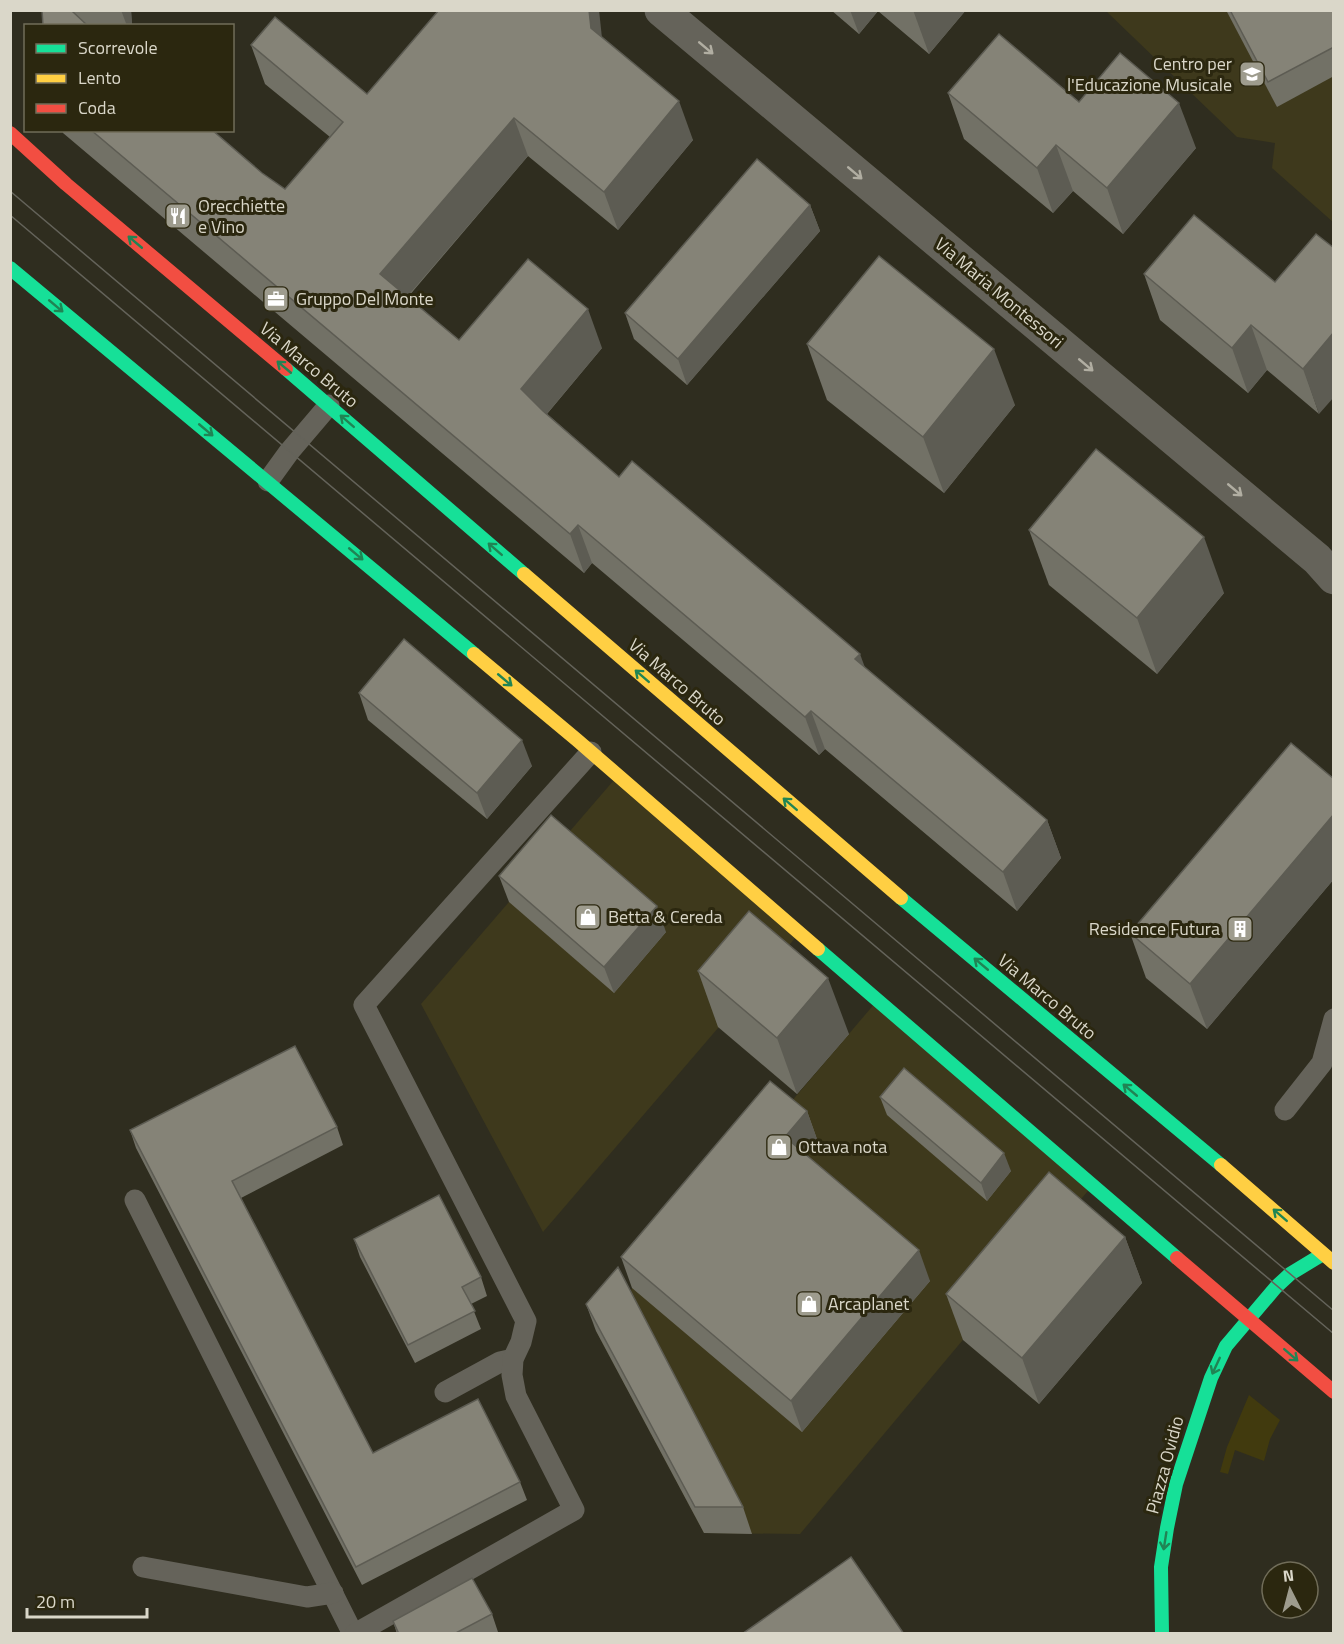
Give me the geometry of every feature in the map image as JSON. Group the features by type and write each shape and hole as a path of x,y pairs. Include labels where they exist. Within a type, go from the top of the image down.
{"main road":[{"name":"Via Marco Bruto","path":"11,133 66,183 328,405 834,842 1271,1207 1330,1253"},
{"path":"10,268 591,752 1092,1186 1334,1392"},
{"name":"Piazza Ovidio","path":"1162,1634 1161,1567 1176,1484 1211,1378 1226,1346 1290,1274 1330,1253"}],"street":[{"name":"Via Maria Montessori","path":"661,10 1317,559 1334,578"}],"lane":[{"path":"268,481 328,405"},
{"path":"135,1200 354,1634 574,1510 516,1396 512,1375 513,1359 521,1342 525,1321 364,1005 591,752"},
{"path":"1285,1110 1322,1064 1334,1019"},
{"path":"445,1392 500,1362 513,1359"},
{"path":"143,1567 307,1598 333,1593"}],"shaded area":[{"name":"Centro per l'Educazione Musicale","path":"1106,11 1333,11 1333,222 1272,168 1275,143 1237,137"},
{"path":"614,780 797,936 543,1232 421,1004"},
{"path":"876,1002 1092,1186 800,1534 704,1533 596,1331"},
{"path":"1249,1395 1280,1420 1270,1439 1264,1461 1235,1450 1228,1474 1220,1472 1227,1447"}],"building":[{"path":"42,10 79,10 72,11 86,24 43,24"},
{"path":"439,10 589,10 591,28 679,101 604,192 514,118 380,274 459,340 528,259 588,309 521,389 619,477 632,461 860,654 855,659 1047,820 1003,872 811,711 805,717 578,525 570,534 93,132 214,132 262,173 285,189 343,122 251,45 275,17 367,94"},
{"path":"1230,10 1332,10 1334,47 1268,82"},
{"path":"999,34 1079,102 1120,53 1179,103 1107,188 1056,145 1037,168 948,93"},
{"path":"757,159 810,205 678,359 625,313"},
{"path":"1194,215 1275,282 1316,234 1334,248 1334,332 1303,369 1251,325 1232,348 1144,274"},
{"path":"879,256 994,349 923,437 807,344"},
{"path":"1096,449 1204,537 1137,618 1029,530"},
{"path":"404,639 522,740 477,793 359,693"},
{"path":"1291,743 1334,779 1334,814 1190,984 1130,933"},
{"path":"551,815 657,906 604,967 499,876"},
{"path":"749,911 828,978 777,1038 698,971"},
{"path":"295,1046 337,1127 232,1181 373,1453 478,1399 520,1482 356,1567 130,1130"},
{"path":"904,1068 1004,1153 981,1183 880,1097"},
{"path":"770,1081 807,1111 785,1137 919,1250 791,1401 621,1257"},
{"path":"1049,1172 1125,1237 1022,1358 946,1294"},
{"path":"439,1195 481,1277 462,1287 475,1311 408,1345 354,1239"},
{"path":"618,1267 743,1507 695,1507 586,1304"},
{"path":"851,1557 904,1634 742,1634"},
{"path":"472,1578 492,1614 454,1634 399,1634 393,1621"}],"tram line":[{"path":"10,191 1334,1311"},
{"path":"10,215 1334,1334"}],"traffic: fast":[{"path":"10,268 474,654"},
{"path":"286,369 524,574"},
{"path":"901,898 1221,1165"},
{"path":"818,949 1177,1258"},
{"path":"1162,1634 1161,1567 1167,1528 1176,1484 1211,1378 1226,1346 1276,1287 1290,1274 1323,1254"}],"traffic: slow":[{"path":"524,574 901,898"},
{"path":"474,654 818,949"},
{"path":"1221,1165 1334,1263"}],"traffic: jam":[{"path":"10,133 66,184 286,369"},
{"path":"1177,1258 1334,1392"}],"place":[{"name":"Centro per l'Educazione Musicale","path":"1252,74"},
{"name":"Orecchiette e Vino","path":"178,216"},
{"name":"Gruppo Del Monte","path":"276,299"},
{"name":"Betta & Cereda","path":"588,917"},
{"name":"Residence Futura","path":"1240,929"},
{"name":"Ottava nota","path":"779,1147"},
{"name":"Arcaplanet","path":"809,1304"}]}
